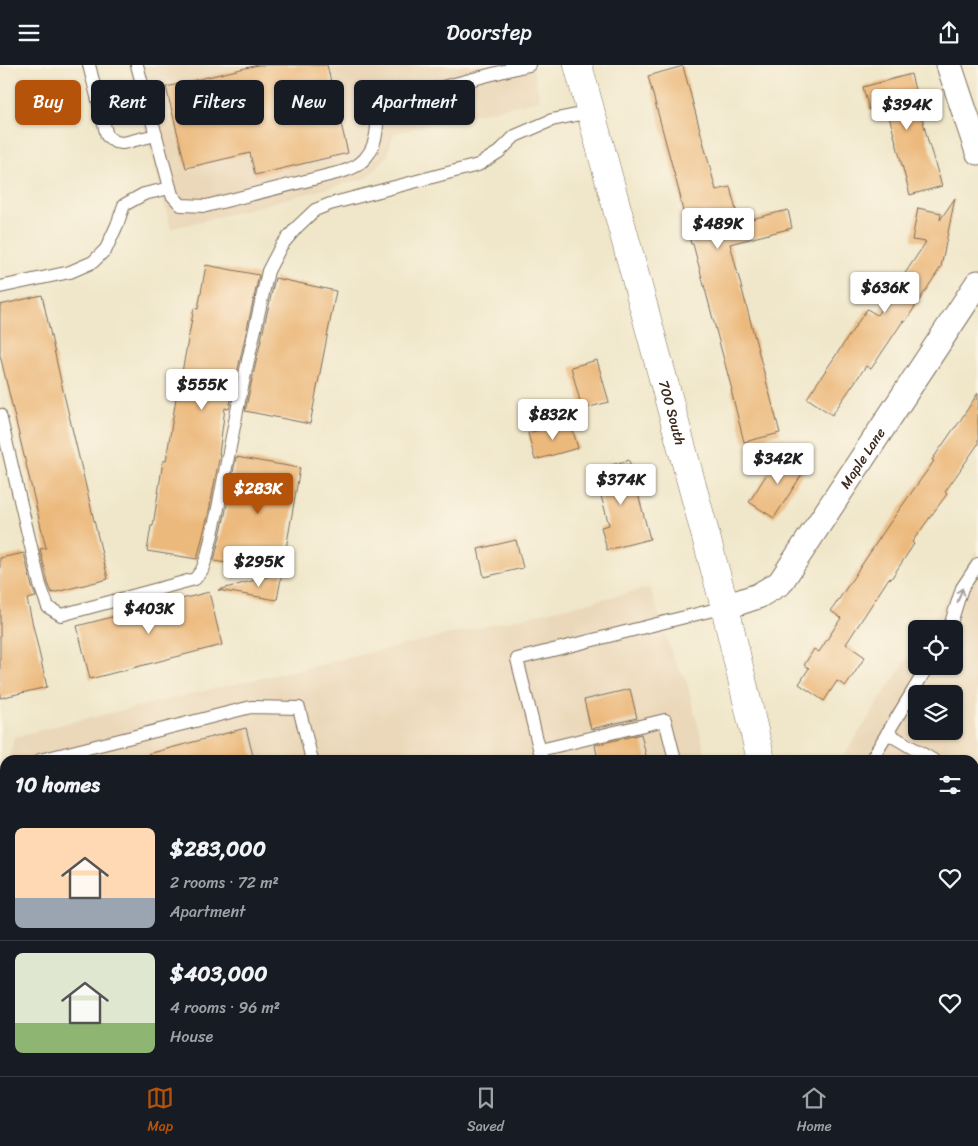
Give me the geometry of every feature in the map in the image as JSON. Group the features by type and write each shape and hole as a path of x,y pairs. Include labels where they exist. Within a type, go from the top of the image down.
{"street":[{"name":"700 South","path":"578,65 725,607 760,755"},
{"path":"949,65 978,152"},
{"name":"Maple Lane","path":"725,607 758,596 780,583 978,283"}],"lane":[{"path":"89,65 106,136 114,142 122,143 156,135"},
{"path":"137,65 172,195 182,205 206,206 341,172 359,165 371,152 378,130 377,105 512,67 529,65"},
{"path":"0,415 40,585 48,607 61,615 194,579 202,570 207,556 268,271 281,247 315,211 330,204 478,165 499,152 515,136 552,120 590,112"},
{"path":"0,287 70,272 93,262 106,249 124,205 144,194 170,188"},
{"path":"952,620 962,588 978,564"},
{"path":"674,755 665,720 541,755 517,659 725,607"},
{"path":"874,755 922,675"},
{"path":"60,755 250,707 299,708 311,755"},
{"path":"887,733 924,755"}],"shaded area":[{"path":"128,65 532,65 540,100 475,115 475,80 354,80 354,125 429,125 394,133 387,156 367,178 171,229 144,125 165,125 165,80 132,80"},
{"path":"978,550 978,755 844,755 908,657 908,675 963,675 963,620 933,620"},
{"path":"650,588 673,658 687,682 706,755 10,755 14,737 67,723"}],"building":[{"path":"258,65 327,65 331,80 274,80 274,125 341,125 348,153 255,175 250,153 186,168 175,125 264,125 264,80 195,80"},
{"path":"683,66 716,190 730,187 739,222 788,210 792,228 730,244 780,433 744,442 732,390 693,244 691,244 648,76"},
{"path":"911,74 942,186 910,195 886,105 869,110 863,87"},
{"path":"175,85 175,123 166,87"},
{"path":"955,198 941,267 871,369 866,366 832,415 807,398 867,309 877,315 926,242 912,240 918,208 941,213 940,220"},
{"path":"206,265 259,275 229,409 225,408 220,454 197,559 147,551 151,526 153,526 163,461 166,461 179,371 182,372 194,308 198,309"},
{"path":"275,278 336,291 310,424 245,411"},
{"path":"42,295 108,579 52,593 40,549 46,548 0,355 0,305"},
{"path":"597,360 609,402 582,409 571,367"},
{"path":"978,393 978,444 945,492 947,494 912,542 914,544 891,579 889,578 846,644 865,657 846,686 837,681 824,701 799,684 809,668 804,665 814,649 819,652 841,618 831,611 934,461 932,460"},
{"path":"570,421 578,448 535,460 528,433"},
{"path":"781,452 806,468 774,518 749,502"},
{"path":"236,457 300,468 282,572 214,561"},
{"path":"629,460 650,539 607,550 601,527 609,525 594,470"},
{"path":"516,540 523,568 484,577 478,549"},
{"path":"24,553 36,597 27,599 47,687 0,698 0,558"},
{"path":"282,573 277,600 218,590"},
{"path":"209,592 222,645 90,679 77,626"},
{"path":"630,689 637,718 591,729 584,700"},
{"path":"246,728 253,755 148,755"},
{"path":"641,734 646,755 597,755 595,745"}]}
